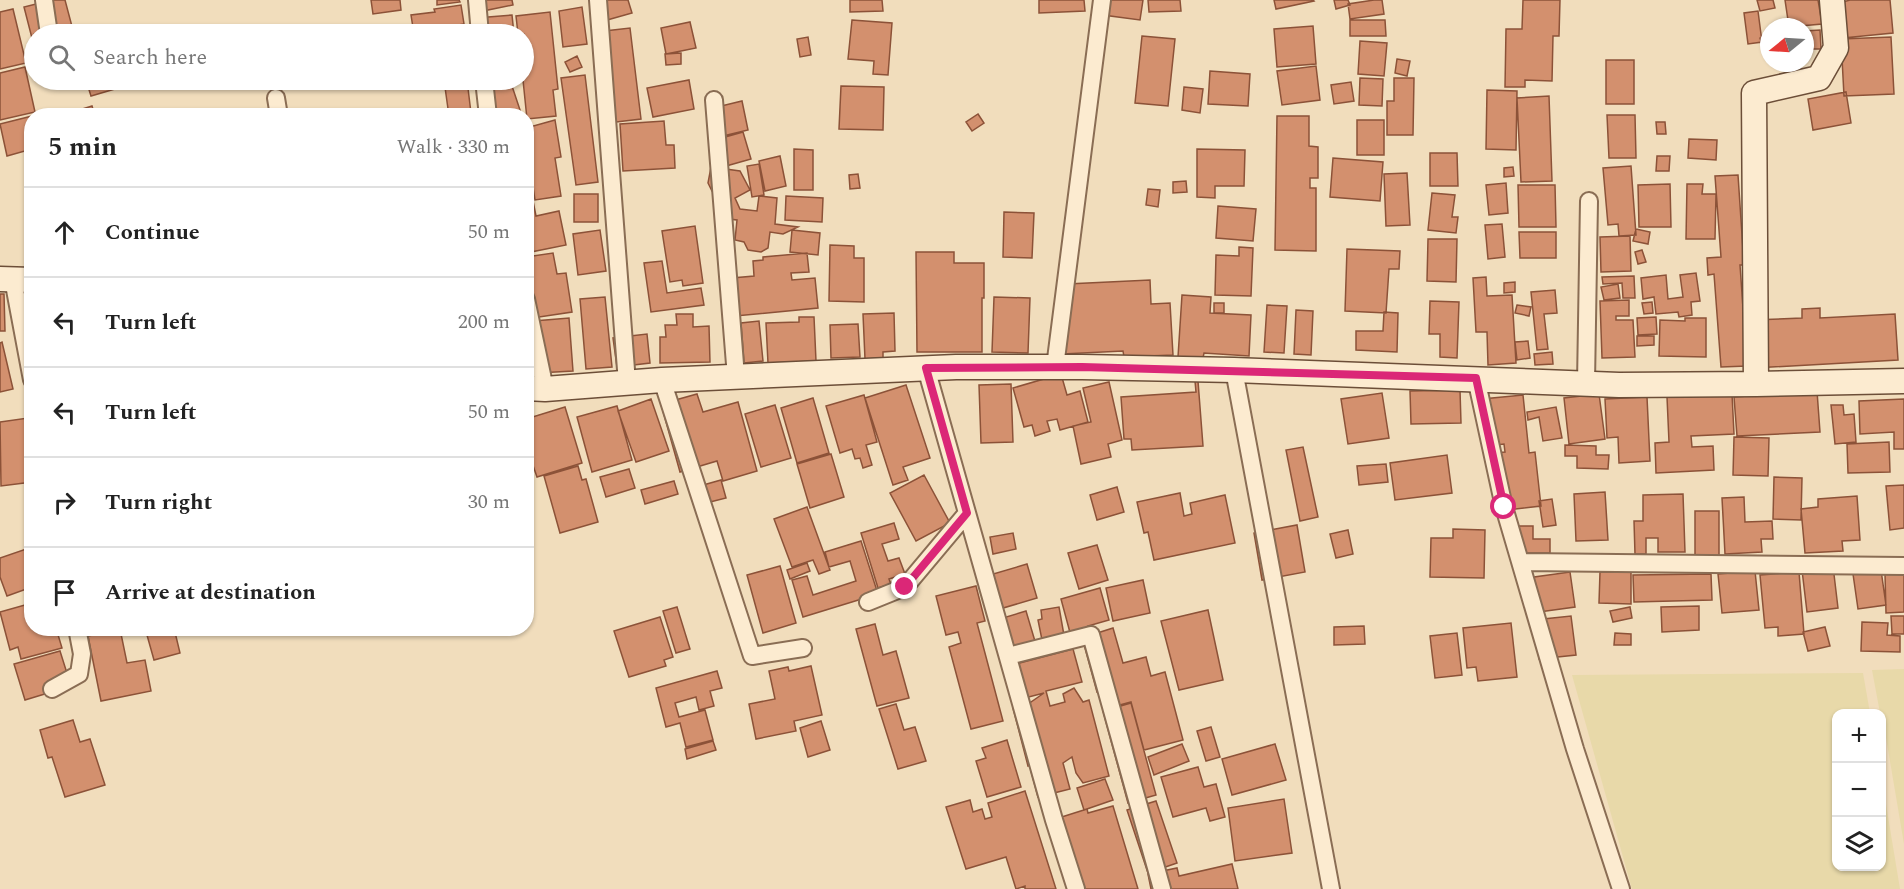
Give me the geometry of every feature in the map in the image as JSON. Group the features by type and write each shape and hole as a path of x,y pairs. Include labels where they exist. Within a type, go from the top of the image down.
{"street":[{"path":"44,0 48,24"},
{"path":"477,0 479,24"},
{"path":"598,0 627,383"},
{"path":"1055,366 1102,0"},
{"path":"1756,384 1754,93 1820,78 1836,48 1832,0"},
{"path":"485,90 487,108"},
{"path":"276,98 278,108"},
{"path":"714,100 736,377"},
{"path":"1586,383 1589,201"},
{"path":"15,279 24,332"},
{"path":"534,371 536,389 662,380 926,368 1055,366 1586,383 1756,384 1904,381"},
{"path":"926,368 1054,820 1076,889"},
{"path":"1234,370 1330,889"},
{"path":"1476,378 1504,507 1575,749 1621,889"},
{"path":"662,380 752,656 803,648"},
{"path":"868,602 905,587 967,513"},
{"path":"1521,562 1904,566"},
{"path":"1008,656 1091,635 1162,889"},
{"path":"52,689 79,674 82,654 79,636"}],"shaded area":[{"path":"1904,669 1904,844 1886,738 1886,709 1879,709 1872,670"},
{"path":"1863,673 1869,709 1832,709 1832,871 1886,871 1886,804 1900,889 1632,889 1572,675"}],"building":[{"path":"52,0 65,0 71,24 28,24 24,7"},
{"path":"371,0 400,0 401,10 373,14"},
{"path":"437,0 459,0 460,2 437,5"},
{"path":"476,0 512,0 513,5 478,12"},
{"path":"594,0 628,0 632,13 600,22"},
{"path":"850,0 882,0 883,11 850,12"},
{"path":"1039,0 1084,0 1085,11 1039,13"},
{"path":"1105,0 1143,0 1140,20 1103,15"},
{"path":"1148,0 1180,0 1181,11 1149,12"},
{"path":"1274,0 1313,0 1314,1 1276,9"},
{"path":"1334,0 1348,0 1350,5 1336,9"},
{"path":"1382,0 1384,14 1350,19 1348,4"},
{"path":"1523,0 1560,0 1559,36 1553,36 1552,81 1525,80 1525,87 1505,87 1506,29 1522,29"},
{"path":"1757,0 1773,0 1775,8 1760,11"},
{"path":"1785,0 1818,0 1822,24 1814,25 1814,18 1788,18"},
{"path":"1850,0 1890,0 1893,33 1843,38 1839,3"},
{"path":"461,5 464,24 412,24 411,15 435,12 434,9"},
{"path":"582,7 587,44 563,47 559,11"},
{"path":"13,9 24,63 0,69 0,12"},
{"path":"1758,11 1760,42 1748,44 1744,13"},
{"path":"550,12 558,89 553,90 556,116 534,118 534,108 526,108 524,90 534,90 534,24 517,24 516,16"},
{"path":"512,15 513,24 477,24 476,18"},
{"path":"852,20 892,23 888,75 873,74 874,61 848,59"},
{"path":"1350,20 1385,20 1386,36 1350,36"},
{"path":"690,22 696,48 666,54 661,28"},
{"path":"1313,26 1316,64 1277,67 1274,29"},
{"path":"630,28 641,119 608,123 596,32"},
{"path":"1814,30 1820,30 1821,49 1814,49"},
{"path":"1142,36 1175,39 1168,106 1135,103"},
{"path":"808,37 811,55 800,57 797,39"},
{"path":"1891,37 1894,94 1844,96 1841,39"},
{"path":"1360,41 1387,43 1384,76 1358,74"},
{"path":"681,53 681,64 666,65 665,54"},
{"path":"577,56 582,67 570,72 565,62"},
{"path":"1397,59 1410,61 1407,76 1395,73"},
{"path":"1606,60 1634,60 1634,104 1606,104"},
{"path":"1316,66 1320,100 1282,105 1277,71"},
{"path":"24,67 24,90 30,90 34,108 24,108 24,115 0,120 0,73"},
{"path":"1210,71 1250,74 1248,106 1208,104"},
{"path":"585,75 598,182 576,185 561,78"},
{"path":"1360,78 1383,79 1382,106 1359,105"},
{"path":"1394,78 1414,78 1413,135 1387,135 1387,101 1394,101"},
{"path":"689,80 694,109 653,117 647,88"},
{"path":"1351,82 1354,101 1334,104 1331,85"},
{"path":"841,86 884,87 883,130 839,129"},
{"path":"1184,87 1203,89 1200,113 1182,110"},
{"path":"89,90 112,90 91,96"},
{"path":"445,90 468,90 470,108 448,108"},
{"path":"482,90 513,90 519,108 487,108"},
{"path":"1487,90 1517,91 1516,150 1486,149"},
{"path":"1846,92 1851,123 1813,130 1808,99"},
{"path":"1549,96 1552,181 1521,182 1517,98"},
{"path":"742,101 748,130 723,136 717,107"},
{"path":"978,114 984,123 972,131 966,122"},
{"path":"1607,115 1635,115 1636,158 1609,158"},
{"path":"1277,116 1309,116 1309,146 1318,147 1318,178 1310,178 1310,188 1316,188 1316,251 1275,250"},
{"path":"24,118 24,151 7,156 0,124"},
{"path":"555,120 561,157 555,158 561,196 535,200 534,126"},
{"path":"1357,120 1384,120 1384,155 1357,155"},
{"path":"664,121 666,145 674,145 675,168 623,171 620,124"},
{"path":"1656,122 1665,122 1666,134 1657,134"},
{"path":"743,132 751,159 719,168 711,141"},
{"path":"1689,139 1717,140 1716,160 1688,158"},
{"path":"794,149 813,150 813,190 794,190"},
{"path":"1197,149 1245,150 1244,186 1215,186 1215,198 1197,197"},
{"path":"1430,153 1457,153 1458,186 1430,186"},
{"path":"780,156 786,186 765,191 759,161"},
{"path":"1657,156 1670,156 1669,171 1656,171"},
{"path":"1333,158 1383,162 1380,201 1330,197"},
{"path":"759,164 764,195 752,197 747,166"},
{"path":"1631,166 1636,235 1619,236 1618,224 1608,225 1603,168"},
{"path":"711,167 740,171 750,190 735,198 740,209 757,211 759,196 777,198 775,224 798,227 783,234 770,232 768,248 761,252 748,250 744,242 735,240 737,220 719,218 720,192 712,191 708,183"},
{"path":"1513,167 1514,176 1504,177 1504,168"},
{"path":"1407,173 1410,225 1386,226 1384,174"},
{"path":"858,174 860,188 850,189 849,175"},
{"path":"1738,175 1744,265 1740,265 1747,366 1721,367 1714,274 1708,275 1707,258 1721,257 1715,176"},
{"path":"1186,181 1187,192 1173,193 1173,182"},
{"path":"1506,183 1508,213 1489,215 1486,185"},
{"path":"1670,184 1671,227 1639,227 1638,185"},
{"path":"1687,184 1703,184 1702,194 1716,194 1715,239 1686,239"},
{"path":"1518,185 1555,185 1556,227 1519,227"},
{"path":"1148,189 1160,190 1158,207 1146,205"},
{"path":"1432,193 1455,195 1452,217 1458,217 1456,233 1428,230"},
{"path":"574,194 598,194 598,222 574,222"},
{"path":"786,196 823,198 822,222 785,220"},
{"path":"534,206 536,216 559,211 566,245 534,251"},
{"path":"1218,206 1256,209 1253,241 1216,238"},
{"path":"1004,212 1034,213 1032,258 1003,257"},
{"path":"1502,224 1505,257 1488,259 1485,225"},
{"path":"695,226 703,283 683,286 682,280 670,282 662,231"},
{"path":"1636,229 1650,232 1648,244 1633,241"},
{"path":"600,230 606,271 578,275 573,234"},
{"path":"792,230 820,233 818,255 790,252"},
{"path":"1519,232 1556,232 1556,258 1520,258"},
{"path":"1630,236 1631,271 1601,272 1600,237"},
{"path":"1428,239 1457,239 1456,282 1427,281"},
{"path":"830,245 854,246 854,258 864,258 864,302 829,301"},
{"path":"1239,247 1253,248 1251,296 1215,295 1216,255 1239,256"},
{"path":"1347,249 1400,251 1399,269 1389,269 1386,313 1345,311"},
{"path":"1642,250 1646,262 1638,264 1635,252"},
{"path":"916,252 954,252 954,263 984,263 982,352 917,352"},
{"path":"553,253 557,274 566,273 572,312 534,318 534,256"},
{"path":"807,253 809,272 791,273 792,280 815,278 818,308 725,317 721,279 754,276 753,261 763,260 763,257"},
{"path":"662,261 667,293 701,288 704,305 651,312 644,263"},
{"path":"1696,273 1700,301 1691,302 1692,315 1679,317 1678,312 1656,314 1654,297 1643,299 1641,278 1666,275 1668,299 1683,297 1680,275"},
{"path":"1634,276 1635,298 1623,298 1622,283 1603,284 1602,277"},
{"path":"1486,277 1487,296 1512,295 1516,363 1488,365 1487,332 1476,332 1473,278"},
{"path":"1150,280 1151,304 1170,303 1173,355 1124,357 1123,351 1062,354 1067,284"},
{"path":"1515,282 1515,292 1504,293 1504,283"},
{"path":"1618,284 1620,298 1604,300 1601,287"},
{"path":"1555,290 1557,313 1544,314 1548,349 1537,350 1531,292"},
{"path":"0,294 4,294 5,331 0,331"},
{"path":"1182,295 1211,297 1210,313 1251,315 1249,356 1204,353 1203,358 1178,357"},
{"path":"605,297 612,367 586,369 580,299"},
{"path":"994,297 1030,298 1028,353 992,352"},
{"path":"1629,300 1629,316 1616,316 1616,320 1633,320 1635,357 1602,358 1600,301"},
{"path":"1430,301 1459,302 1457,358 1440,357 1440,334 1429,334"},
{"path":"1652,302 1653,313 1644,314 1642,303"},
{"path":"1214,303 1224,303 1224,313 1214,313"},
{"path":"1267,305 1287,306 1284,353 1264,352"},
{"path":"1517,305 1531,307 1529,316 1515,313"},
{"path":"1820,308 1820,318 1895,314 1898,360 1754,368 1752,320 1802,318 1802,309"},
{"path":"1296,310 1313,311 1311,355 1294,354"},
{"path":"1384,312 1398,313 1397,352 1356,350 1356,331 1383,331"},
{"path":"894,313 895,351 883,352 883,358 865,359 863,314"},
{"path":"676,314 693,314 693,327 709,326 710,362 660,363 660,337 666,337 665,325 677,325"},
{"path":"799,317 814,317 816,361 768,363 766,323 799,322"},
{"path":"1656,317 1657,334 1638,335 1637,318"},
{"path":"569,318 573,371 538,373 534,321"},
{"path":"1685,318 1706,318 1706,357 1659,356 1660,320 1685,321"},
{"path":"759,321 763,361 744,363 741,323"},
{"path":"858,324 860,357 831,358 830,325"},
{"path":"647,334 650,363 617,367 613,338"},
{"path":"1637,336 1654,336 1654,345 1637,346"},
{"path":"1528,341 1530,358 1517,360 1515,342"},
{"path":"2,342 13,389 0,392 0,343"},
{"path":"1552,352 1553,364 1535,365 1534,354"},
{"path":"1061,374 1067,395 1080,391 1088,422 1060,430 1057,419 1047,421 1050,431 1035,436 1032,425 1024,427 1013,388"},
{"path":"1195,381 1198,381 1203,446 1132,450 1131,439 1124,439 1121,397 1196,392"},
{"path":"1109,382 1122,440 1108,444 1111,457 1081,464 1073,426 1091,422 1083,388"},
{"path":"1011,384 1013,442 981,443 979,385"},
{"path":"906,385 930,458 903,467 908,480 893,485 865,398"},
{"path":"1460,390 1461,423 1411,424 1410,391"},
{"path":"1817,391 1820,432 1737,436 1734,397"},
{"path":"1382,393 1389,438 1348,444 1341,399"},
{"path":"697,394 703,412 738,402 757,471 723,481 717,461 680,472 661,404"},
{"path":"1599,394 1605,439 1569,444 1564,398"},
{"path":"1732,394 1734,434 1691,436 1692,447 1713,446 1714,470 1656,473 1655,443 1669,442 1667,397"},
{"path":"864,395 877,442 866,445 872,465 863,468 860,458 855,459 852,449 840,453 826,406"},
{"path":"1523,395 1529,453 1535,452 1541,506 1499,511 1493,453 1505,452 1504,444 1487,446 1482,399"},
{"path":"1647,397 1650,461 1619,463 1618,437 1607,438 1605,399"},
{"path":"813,398 829,453 797,463 781,408"},
{"path":"651,399 669,451 636,462 618,411"},
{"path":"1904,399 1904,449 1894,449 1894,432 1860,434 1859,401"},
{"path":"775,405 791,458 761,467 745,414"},
{"path":"1831,405 1843,405 1844,415 1854,414 1856,442 1835,444"},
{"path":"617,406 632,460 592,472 577,417"},
{"path":"565,407 582,463 537,477 534,468 534,417"},
{"path":"1556,407 1562,438 1543,441 1539,417 1528,420 1527,412"},
{"path":"24,419 24,483 1,486 0,422"},
{"path":"1734,437 1769,438 1768,476 1733,475"},
{"path":"1889,442 1890,472 1848,473 1847,444"},
{"path":"1565,445 1596,446 1596,455 1609,455 1608,469 1577,468 1577,456 1565,456"},
{"path":"1303,447 1318,517 1300,521 1286,450"},
{"path":"831,454 844,497 810,508 797,464"},
{"path":"1447,455 1452,493 1395,500 1390,463"},
{"path":"1386,464 1388,482 1359,485 1357,466"},
{"path":"578,466 582,480 586,479 598,522 560,533 544,476"},
{"path":"629,469 635,488 606,497 600,477"},
{"path":"924,475 950,523 916,541 890,493"},
{"path":"1774,477 1802,478 1801,520 1773,519"},
{"path":"721,480 726,498 694,506 689,489"},
{"path":"674,481 678,494 645,504 641,490"},
{"path":"1904,485 1904,528 1890,530 1886,486"},
{"path":"1117,487 1124,512 1097,520 1090,495"},
{"path":"1605,492 1608,540 1576,541 1574,494"},
{"path":"1180,493 1184,516 1192,514 1190,503 1225,495 1235,543 1154,560 1148,532 1144,533 1137,502"},
{"path":"1683,494 1685,552 1658,552 1658,538 1646,538 1646,554 1635,554 1634,521 1643,521 1643,495"},
{"path":"1857,496 1860,540 1842,541 1843,551 1805,553 1801,509 1818,507 1818,499"},
{"path":"1744,497 1745,522 1772,521 1773,539 1761,539 1762,552 1725,554 1722,498"},
{"path":"1552,499 1556,525 1543,527 1539,501"},
{"path":"807,507 830,570 819,574 813,560 792,567 774,519"},
{"path":"1695,511 1719,511 1719,556 1695,556"},
{"path":"894,523 899,539 882,544 888,561 899,558 905,574 889,579 891,584 878,588 861,533"},
{"path":"1297,525 1305,572 1262,580 1254,533"},
{"path":"1513,526 1533,526 1533,539 1550,539 1550,553 1513,553"},
{"path":"1453,529 1485,530 1484,578 1430,577 1431,538 1453,538"},
{"path":"1348,530 1353,554 1336,558 1330,534"},
{"path":"1013,533 1016,549 993,554 990,537"},
{"path":"861,541 878,594 803,617 792,580 807,576 813,595 856,581 850,561 829,567 825,552"},
{"path":"1097,545 1108,580 1079,589 1068,553"},
{"path":"24,550 24,590 7,596 0,577 0,558"},
{"path":"807,563 810,571 790,579 787,570"},
{"path":"1027,564 1037,598 993,611 983,577"},
{"path":"780,566 796,623 763,633 747,575"},
{"path":"1833,566 1838,608 1807,612 1802,570"},
{"path":"1881,570 1886,605 1858,609 1853,574"},
{"path":"1755,571 1759,610 1722,613 1718,574"},
{"path":"1570,572 1575,607 1532,613 1527,578"},
{"path":"1600,572 1631,572 1631,604 1599,603"},
{"path":"1799,572 1804,634 1778,636 1778,627 1765,628 1760,575"},
{"path":"1904,573 1904,612 1886,613 1885,574"},
{"path":"1711,574 1712,600 1634,602 1633,575"},
{"path":"1143,580 1150,613 1113,621 1106,588"},
{"path":"976,586 985,621 977,623 1003,721 971,729 949,647 961,643 958,632 946,635 936,596"},
{"path":"1100,588 1109,620 1088,626 1091,635 1113,628 1123,663 1146,657 1151,676 1165,672 1183,740 1144,750 1131,702 1105,709 1100,691 1097,692 1082,637 1072,640 1061,599"},
{"path":"24,605 24,636 58,636 62,648 21,659 18,647 10,650 0,612"},
{"path":"1699,606 1699,630 1662,632 1661,607"},
{"path":"677,607 690,649 676,653 663,611"},
{"path":"1059,607 1065,641 1043,645 1038,620 1042,619 1041,610"},
{"path":"1630,607 1632,618 1613,622 1610,611"},
{"path":"1208,610 1223,680 1179,690 1161,621"},
{"path":"1026,611 1037,648 1004,658 993,621"},
{"path":"1571,616 1576,655 1539,659 1534,620"},
{"path":"1891,616 1904,616 1904,634 1892,634"},
{"path":"660,617 673,657 664,660 666,666 629,677 614,631"},
{"path":"1862,622 1888,623 1887,635 1900,636 1900,652 1861,651"},
{"path":"1511,623 1517,677 1478,681 1476,667 1467,668 1463,628"},
{"path":"875,624 883,655 896,651 909,698 877,706 856,629"},
{"path":"1364,626 1365,644 1334,645 1334,627"},
{"path":"1825,627 1830,646 1808,651 1803,632"},
{"path":"1457,633 1462,675 1435,678 1430,636"},
{"path":"1615,633 1631,634 1631,645 1614,645"},
{"path":"88,636 121,636 127,663 145,660 151,691 101,701"},
{"path":"147,636 176,636 180,653 154,660"},
{"path":"1073,649 1082,682 1046,691 1050,706 1065,702 1063,694 1074,688 1083,702 1089,700 1109,776 1083,783 1076,773 1072,757 1063,763 1070,789 1038,797 1031,771 1047,761 1028,766 1013,708 1028,704 1044,693 1013,701 1004,667"},
{"path":"60,651 71,686 25,700 14,664"},
{"path":"811,666 822,715 794,721 796,731 756,739 749,704 775,699 769,671 788,667 789,671"},
{"path":"717,671 722,688 710,691 714,706 699,710 696,697 675,703 679,717 705,710 713,740 686,747 680,723 666,727 656,688"},
{"path":"1131,703 1156,795 1128,803 1103,711"},
{"path":"896,704 904,730 915,727 926,761 898,769 879,709"},
{"path":"73,720 80,742 90,739 105,785 65,797 52,757 48,758 40,730"},
{"path":"821,721 830,750 808,757 800,728"},
{"path":"1211,727 1220,757 1206,761 1197,731"},
{"path":"1007,740 1021,787 987,797 976,761 986,758 982,748"},
{"path":"713,741 716,750 687,759 685,749"},
{"path":"1182,744 1189,761 1154,775 1148,757"},
{"path":"1275,744 1286,780 1232,795 1222,759"},
{"path":"1198,767 1204,787 1216,784 1225,817 1210,821 1206,808 1173,817 1161,777"},
{"path":"1105,779 1113,800 1084,810 1077,788"},
{"path":"1025,791 1056,889 1025,889 1025,886 1016,889 1006,857 966,869 946,807 970,800 973,812 982,809 985,819 992,817 988,803"},
{"path":"1284,799 1292,853 1235,861 1228,808"},
{"path":"1156,801 1177,863 1148,873 1127,810"},
{"path":"1113,806 1138,889 1069,889 1049,821 1087,809 1088,813"},
{"path":"1232,864 1238,889 1151,889 1148,874 1177,868 1179,876"}],"route":[{"path":"905,587 967,513 926,368 1082,367 1476,378 1504,507"}]}
